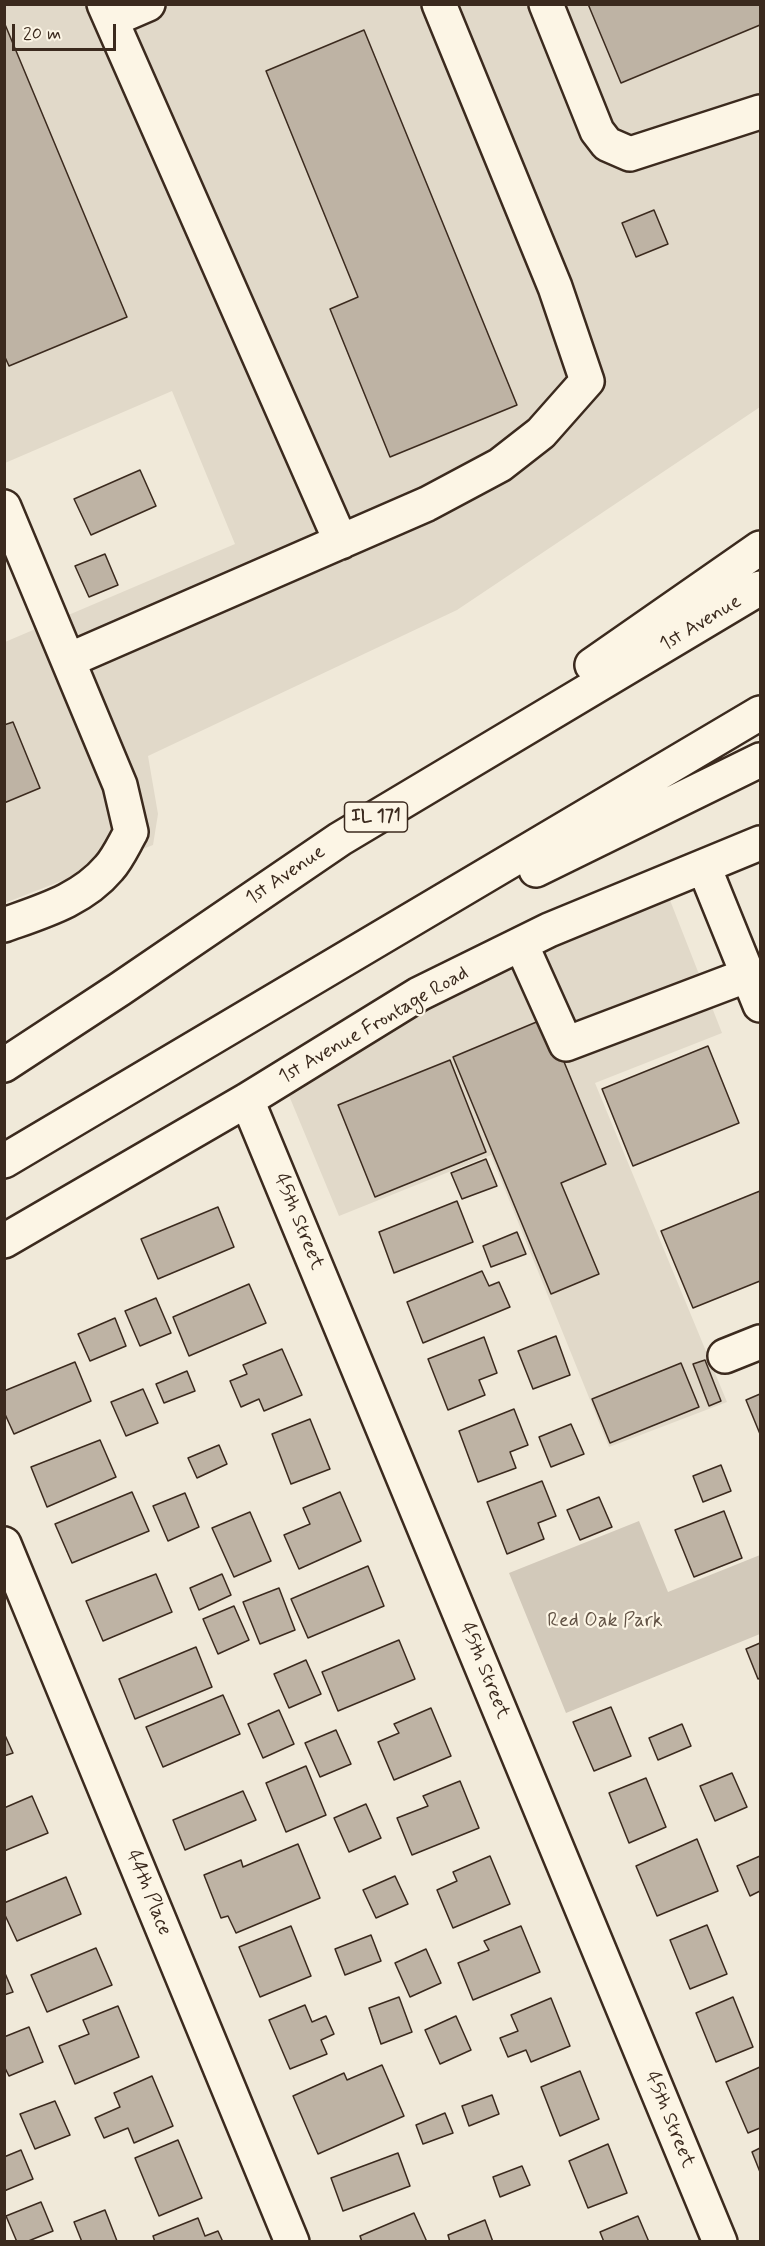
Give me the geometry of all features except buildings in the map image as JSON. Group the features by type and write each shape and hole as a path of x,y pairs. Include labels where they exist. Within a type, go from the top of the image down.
{"street":[{"path":"148,4 107,12 341,542"},
{"path":"69,660 427,504 500,465 541,433 587,381 555,287 439,4"},
{"path":"546,4 597,131 607,144 630,154 760,112"},
{"path":"4,507 120,785 131,832 110,867 81,894 48,910 4,925"},
{"path":"340,839 760,548"},
{"name":"1st Avenue","path":"4,1065 340,839 760,588"},
{"path":"4,1161 760,714"},
{"path":"305,983 760,760"},
{"name":"1st Avenue Frontage Road","path":"4,1241 247,1100 419,994 549,930 760,843"},
{"path":"704,867 760,1005"},
{"path":"521,944 566,1044 748,975"},
{"name":"45th Street","path":"247,1100 720,2241"},
{"path":"725,1356 760,1342"},
{"name":"44th Place","path":"4,1544 292,2241"}],"shaded area":[{"path":"5,5 760,5 760,407 457,610 148,756 158,814 153,845 5,903 5,642 235,544 172,391 5,463"},
{"path":"666,890 722,1033 595,1083 727,1402 609,1447 491,1155 339,1216 285,1086 422,1005"}],"green space":[{"name":"Red Oak Park","path":"639,1521 668,1592 760,1555 760,1634 566,1713 509,1573"}]}
